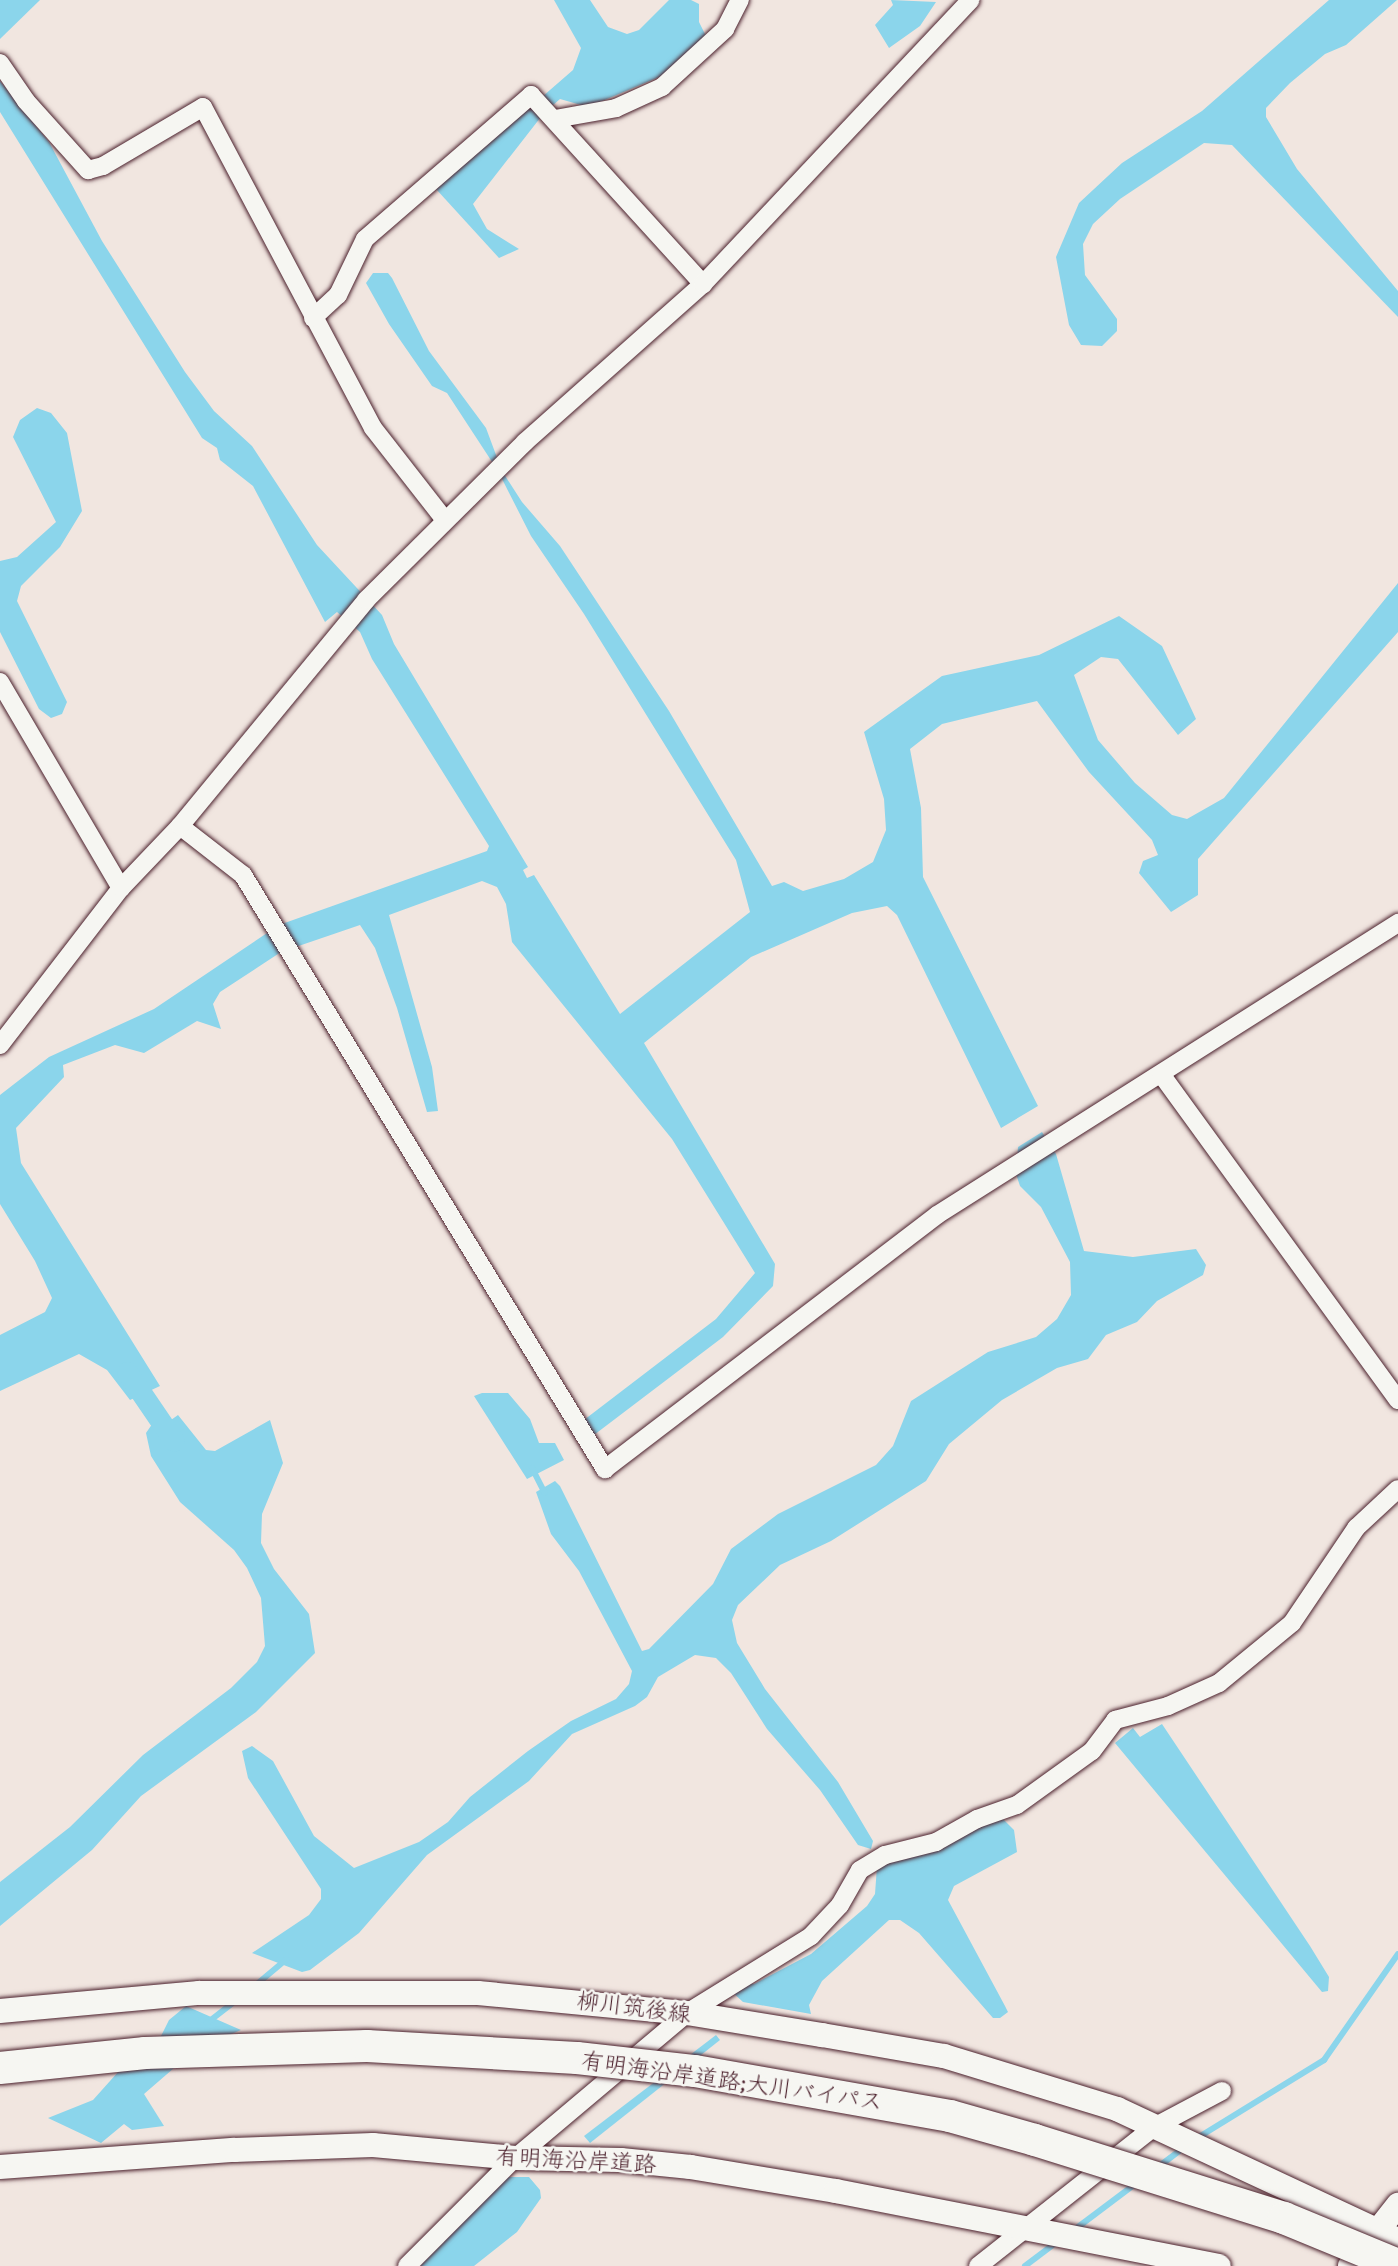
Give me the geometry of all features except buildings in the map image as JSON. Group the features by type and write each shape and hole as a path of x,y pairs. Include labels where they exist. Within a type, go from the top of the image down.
{"highway":[{"name":"有明海沿岸道路;大川バイパス","path":"0,2068 145,2053 368,2046 576,2058 695,2071 803,2087 999,2130 1272,2214 1398,2265"},
{"name":"有明海沿岸道路;大川バイパス","path":"367,2057 575,2067 788,2097 947,2127 1120,2176 1282,2229 1368,2266"}],"main road":[{"name":"柳川筑後線","path":"0,2011 199,1993 332,1991 478,1993 687,2013 944,2056 1117,2109 1246,2165 1387,2236"},
{"name":"有明海沿岸道路","path":"0,2167 234,2150 373,2145 515,2158 691,2167 1145,2249 1219,2266"},
{"path":"1350,2266 1387,2236 1398,2205"}],"street":[{"path":"555,119 615,108 662,87 725,29 740,0"},
{"path":"0,1045 121,888 180,826 366,600 444,519 703,284 971,0"},
{"path":"0,63 26,101 88,170 103,166 203,107 373,428 444,519"},
{"path":"313,318 338,295 365,239 531,95 703,284"},
{"path":"0,682 121,888"},
{"path":"180,826 243,875 605,1469 926,1222 1398,923"},
{"path":"1161,1074 1398,1400"},
{"path":"407,2266 515,2158 687,2013 811,1936 840,1905 860,1870 876,1860 936,1842 978,1819 1017,1805 1092,1751 1115,1720 1168,1706 1219,1683 1292,1623 1356,1528 1398,1489"},
{"path":"978,2266 1164,2130 1222,2091"}],"water":[{"path":"0,0 40,0 0,39"},
{"path":"554,0 590,0 608,27 627,34 639,30 669,0 691,0 699,4 699,22 706,36 664,75 588,107 560,99 544,113 473,204 487,229 519,249 499,258 436,189 573,70 581,48"},
{"path":"891,0 936,2 920,26 889,48 875,25 893,5"},
{"path":"1329,0 1397,0 1346,45 1325,54 1290,83 1266,108 1266,117 1297,169 1398,291 1398,317 1232,145 1204,143 1120,199 1093,224 1083,244 1085,275 1117,319 1117,331 1102,346 1081,345 1069,325 1056,257 1079,203 1122,163 1202,111"},
{"path":"0,81 49,142 102,241 185,372 214,411 252,446 317,545 382,615 394,644 528,867 523,870 527,878 534,875 620,1014 750,912 736,860 584,614 531,536 498,471 447,393 432,386 389,324 366,283 373,273 388,273 392,278 429,351 486,428 502,471 522,502 560,546 669,711 772,886 784,882 803,891 844,879 873,862 886,830 884,799 864,732 942,676 1039,655 1119,616 1162,646 1196,719 1178,735 1118,659 1101,657 1074,675 1098,740 1135,783 1172,815 1187,819 1224,798 1398,583 1398,632 1198,859 1198,895 1171,912 1139,873 1143,861 1158,855 1152,840 1089,772 1037,701 942,724 910,749 921,808 923,877 1038,1106 1001,1128 897,915 887,906 852,913 751,957 644,1043 775,1264 773,1286 723,1337 590,1438 580,1423 716,1319 755,1273 672,1139 512,942 506,904 497,887 482,881 389,915 432,1067 438,1111 427,1112 397,1008 375,948 360,925 281,952 220,992 213,1004 221,1029 197,1021 144,1053 115,1045 63,1065 64,1077 16,1128 21,1163 160,1386 130,1400 107,1370 79,1354 0,1391 0,1335 45,1312 52,1298 35,1261 0,1204 0,1095 49,1057 154,1009 279,925 487,851 489,846 372,659 360,632 337,612 325,622 253,486 220,460 217,448 202,438 0,112"},
{"path":"37,408 51,413 67,433 82,511 60,547 21,586 17,601 67,702 62,714 51,718 39,709 0,632 0,561 17,557 56,522 13,437 20,420"},
{"path":"1042,1132 1056,1154 1084,1251 1133,1257 1196,1249 1206,1265 1203,1275 1157,1301 1137,1322 1106,1335 1088,1359 1057,1368 1002,1400 949,1444 926,1481 831,1541 780,1565 738,1605 732,1620 737,1643 765,1689 838,1782 873,1841 871,1849 858,1845 820,1790 767,1729 731,1673 716,1658 695,1655 658,1677 647,1697 635,1706 572,1734 529,1781 427,1855 359,1933 310,1970 302,1972 252,1953 309,1915 321,1899 321,1889 248,1778 242,1751 252,1746 273,1761 314,1836 354,1868 419,1842 448,1822 470,1797 528,1751 571,1721 616,1699 629,1684 632,1671 579,1571 551,1534 536,1492 555,1481 560,1486 642,1651 649,1649 713,1584 731,1549 778,1514 876,1465 893,1446 911,1401 988,1352 1036,1337 1057,1319 1071,1295 1070,1262 1041,1207 1020,1186 1016,1174 1018,1147"},
{"path":"482,1393 508,1393 530,1419 539,1443 555,1443 564,1460 527,1479 474,1396"},
{"path":"159,1414 171,1420 178,1415 206,1450 215,1451 270,1420 283,1463 262,1514 261,1543 274,1569 309,1614 315,1653 256,1712 141,1796 92,1850 0,1926 0,1882 70,1827 143,1755 231,1688 257,1662 265,1646 261,1598 247,1568 234,1550 180,1502 151,1456 146,1433"},
{"path":"1162,1724 1310,1946 1329,1977 1328,1991 1322,1992 1115,1743 1133,1728 1140,1737"},
{"path":"1002,1818 1014,1830 1017,1852 954,1886 948,1900 1008,2012 1000,2018 993,2018 919,1933 900,1920 889,1920 822,1981 809,2005 811,2014 743,2002 730,1990 744,1982 754,1984 811,1954 867,1906 875,1894 877,1866"},
{"path":"186,2006 241,2030 196,2049 144,2094 164,2126 132,2130 124,2124 101,2143 48,2118 93,2100 127,2062 159,2040 169,2020"},
{"path":"716,2035 720,2040 590,2143 584,2136"},
{"path":"500,2177 529,2177 540,2190 541,2198 517,2232 474,2266 420,2266 473,2212 477,2199"}],"waterway":[{"path":"127,1372 174,1441"},
{"path":"532,1468 545,1493"},
{"path":"1194,2140 1324,2060 1398,1954"},
{"path":"257,1984 286,1960"},
{"path":"207,2023 234,2002"},
{"path":"1158,2167 1183,2148"},
{"path":"1074,2230 1138,2182"},
{"path":"1025,2266 1057,2242"}]}
